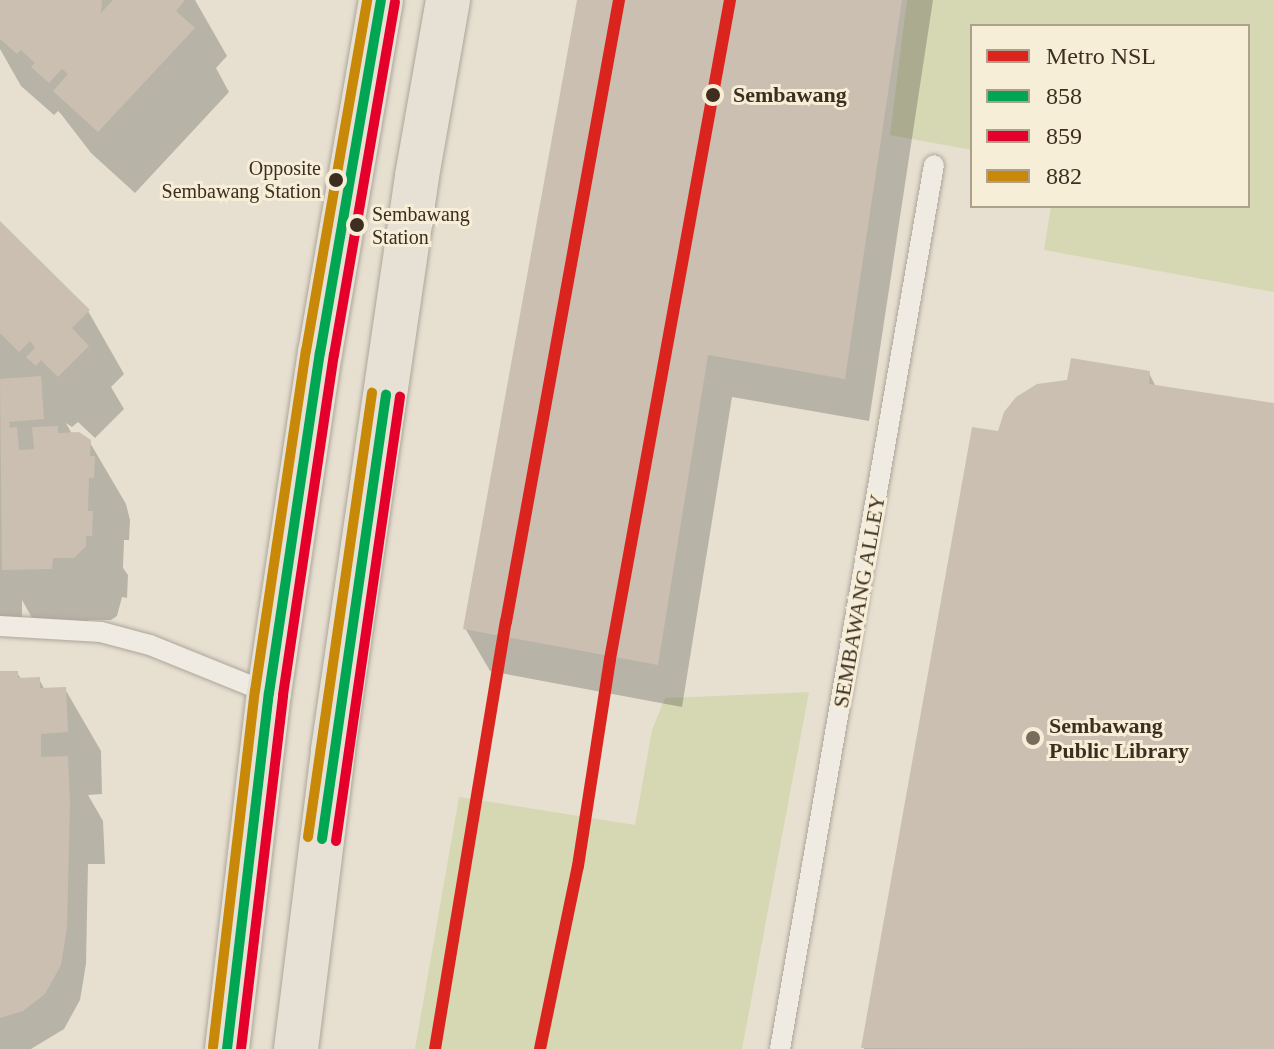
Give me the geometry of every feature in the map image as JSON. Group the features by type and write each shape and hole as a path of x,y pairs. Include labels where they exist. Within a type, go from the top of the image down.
{"main road":[{"path":"227,1049 269,693 320,353 381,0"},
{"path":"296,1049 333,750 417,176 448,0"},
{"path":"198,1049 233,1007"}],"lane":[{"name":"SEMBAWANG ALLEY","path":"783,1045 934,165"},
{"path":"0,626 101,632 150,645 269,693"}],"green space":[{"path":"907,0 1274,0 1274,292 1044,250 1051,208 1250,208 1250,24 970,24 970,150 890,135"},
{"path":"809,692 742,1049 415,1049 459,797 635,825 652,730 665,698"}],"building":[{"path":"0,0 102,0 101,13 113,0 185,0 176,11 195,28 98,132 53,91 68,74 62,69 49,83 31,67 35,63 21,50 17,54 0,39"},
{"path":"577,0 902,0 845,379 708,355 658,665 463,629"},
{"path":"0,221 90,310 72,328 89,346 58,377 41,360 36,366 26,357 35,348 30,341 19,352 0,333"},
{"path":"1071,358 1150,371 1149,384 1274,403 1274,1049 861,1048 972,427 998,431 1004,412 1016,397 1037,384 1067,380"},
{"path":"41,376 44,419 9,422 10,428 17,427 19,450 34,449 32,427 58,426 58,433 79,432 91,440 90,456 95,456 94,478 89,478 88,511 93,511 92,536 86,536 86,546 74,558 53,558 52,569 2,570 0,379"},
{"path":"0,671 18,671 18,678 40,677 40,688 66,687 68,732 41,734 41,757 68,756 70,802 67,928 61,965 45,994 23,1011 0,1018"}],"metro line":[{"name":"NSL","path":"435,1049 506,622 619,0"},
{"name":"NSL","path":"540,1049 578,866 610,659 730,0"}],"transit line":[{"name":"882","path":"213,1047 255,691 306,351 367,0"},
{"name":"858","path":"227,1049 269,693 320,353 381,0"},
{"name":"859","path":"241,1049 283,695 334,355 395,2"},
{"name":"882","path":"308,837 372,393"},
{"name":"858","path":"322,839 386,395"},
{"name":"859","path":"336,841 400,397"}],"place":[{"name":"Sembawang","path":"713,95"},
{"name":"Opposite Sembawang Station","path":"336,180"},
{"name":"Sembawang Station","path":"357,225"},
{"name":"Sembawang Public Library","path":"1033,738"}]}
